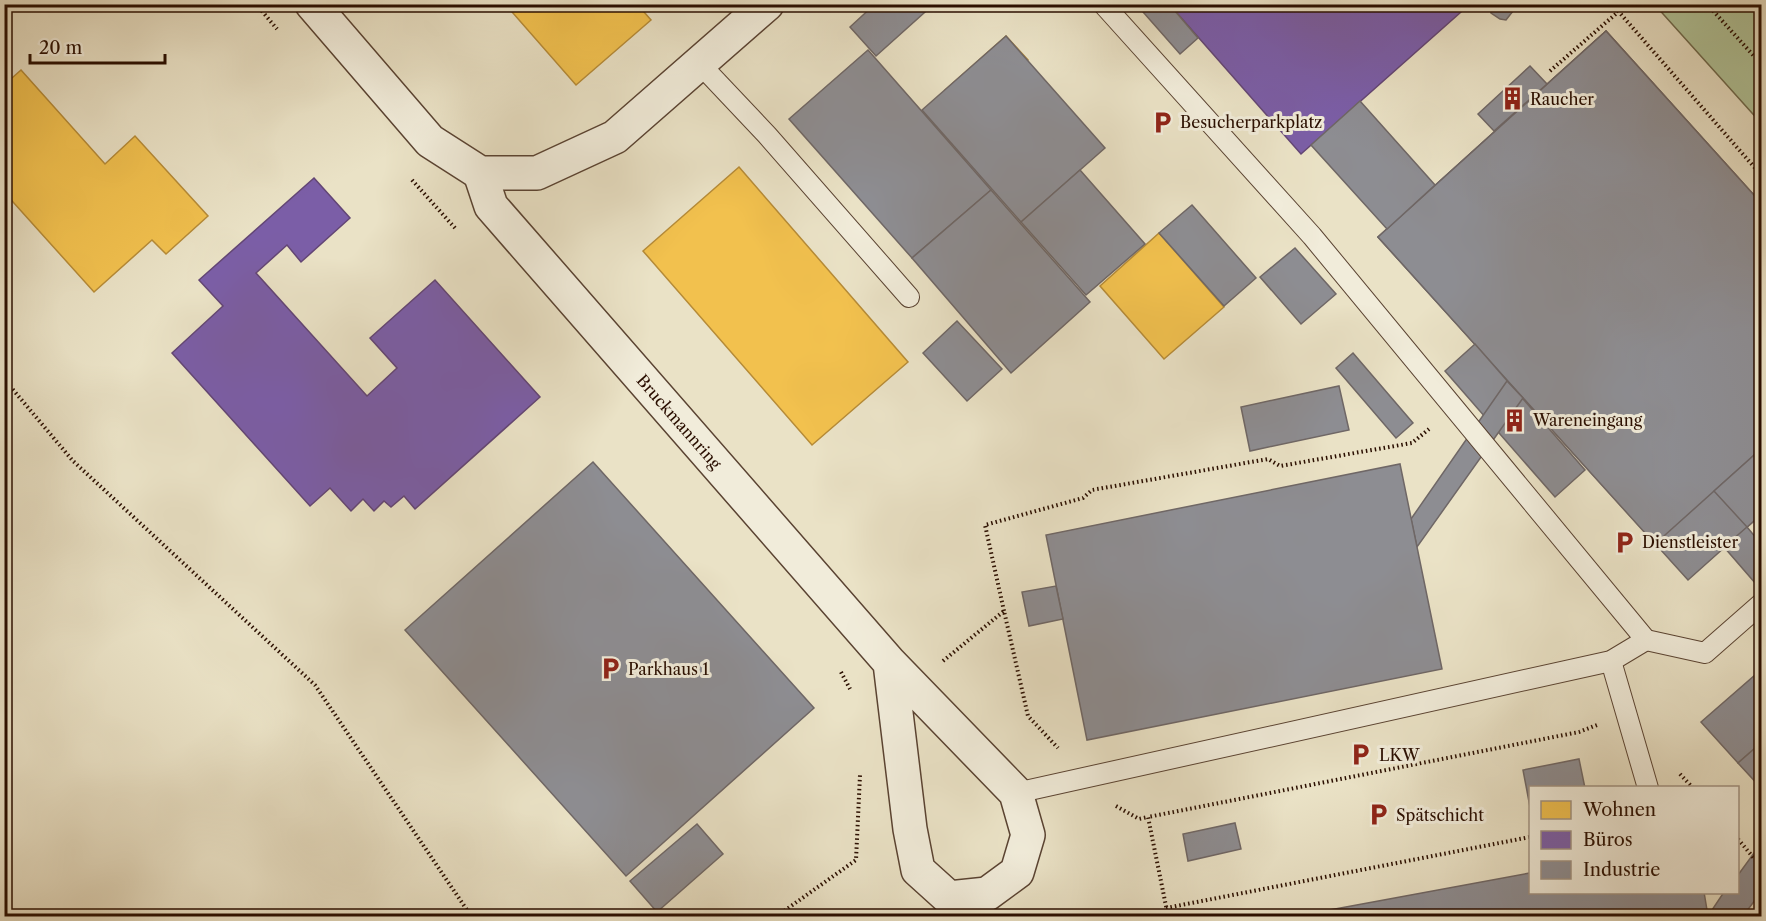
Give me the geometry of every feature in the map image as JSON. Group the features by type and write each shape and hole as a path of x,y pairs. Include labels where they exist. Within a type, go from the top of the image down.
{"street":[{"path":"312,4 430,141 480,173 537,173 615,136 766,4"},
{"name":"Bruckmannring","path":"480,173 491,206 890,663 1016,794 1028,835 1017,872 987,894 949,898 918,870 910,828 890,663"}],"lane":[{"path":"1103,4 1312,236 1646,640 1704,653 1761,603"},
{"path":"699,63 909,297"},
{"path":"1016,794 1611,661 1646,640"},
{"path":"1611,661 1647,786"}],"path":[{"path":"256,4 280,31"},
{"path":"1612,4 1761,176"},
{"path":"1707,4 1761,65"},
{"path":"1550,71 1618,12"},
{"path":"407,175 463,237"},
{"path":"4,379 73,461 315,685 471,916"},
{"path":"1059,750 1028,716 985,525 1083,498 1092,490 1268,459 1280,466 1412,443 1455,409"},
{"path":"912,686 1004,612"},
{"path":"840,669 855,699"},
{"path":"1109,803 1140,819 1579,732 1626,714"},
{"path":"777,916 856,860 860,764"},
{"path":"1148,817 1168,916"},
{"path":"1166,908 1529,837"},
{"path":"1739,841 1761,868"}],"green space":[{"path":"1655,5 1761,5 1761,123"}],"building: Wohnen":[{"path":"505,4 637,4 651,20 576,85"},
{"path":"1006,36 1028,60 1000,84 1019,106 985,135 945,90"},
{"path":"21,70 105,164 135,136 208,216 166,254 152,240 94,292 4,192 4,85"},
{"path":"739,167 908,362 812,445 643,251"},
{"path":"1159,233 1224,307 1164,359 1100,286"}],"building: Büros":[{"path":"1169,4 1470,4 1301,154"},
{"path":"314,178 350,218 301,262 287,245 256,273 367,396 397,368 370,338 435,280 540,397 415,509 404,496 391,507 384,501 374,511 363,499 351,511 330,488 310,506 172,353 223,306 199,280"}],"building: Industrie":[{"path":"875,4 934,4 876,56 850,27"},
{"path":"1136,4 1169,4 1198,38 1180,54"},
{"path":"1490,4 1517,4 1517,6 1506,20 1491,13"},
{"path":"1606,31 1762,204 1762,514 1688,580 1378,237"},
{"path":"1606,31 1762,204 1762,378 1621,505 1378,237"},
{"path":"1606,31 1762,204 1762,448 1655,544 1378,237"},
{"path":"1006,36 1105,148 1021,222 922,110"},
{"path":"868,50 991,190 912,258 789,119"},
{"name":"Raucher","path":"1530,66 1547,84 1494,131 1478,114"},
{"path":"1360,101 1435,185 1387,229 1311,145"},
{"path":"1080,170 1145,244 1086,295 1021,222"},
{"path":"991,190 1090,302 1011,373 912,258"},
{"path":"1192,205 1256,278 1224,306 1159,233"},
{"path":"1295,248 1336,294 1301,324 1260,277"},
{"path":"957,321 1002,369 967,401 923,353"},
{"name":"Wareneingang","path":"1475,344 1585,470 1555,497 1445,371"},
{"path":"1353,353 1413,423 1396,438 1336,368"},
{"path":"1507,381 1523,398 1417,547 1411,519"},
{"path":"1339,386 1349,430 1250,451 1241,407"},
{"path":"1762,448 1762,514 1747,527 1714,491"},
{"name":"Parkhaus 1","path":"593,462 814,708 626,876 405,630"},
{"path":"1400,464 1442,669 1087,740 1046,535"},
{"path":"1747,527 1762,545 1762,591 1724,547"},
{"path":"1056,586 1063,619 1029,626 1022,592"},
{"path":"1762,669 1762,742 1738,763 1701,722"},
{"path":"1762,742 1762,789 1738,763"},
{"path":"1579,759 1585,786 1529,786 1529,802 1523,770"},
{"path":"1235,823 1241,849 1188,861 1183,834"},
{"path":"697,824 723,854 657,912 630,881"},
{"path":"1762,842 1762,891 1743,916 1708,916 1723,894 1739,894 1739,874"},
{"path":"1529,873 1529,894 1704,894 1708,916 1297,916"}],"place":[{"name":"Raucher","path":"1512,99"},
{"name":"Besucherparkplatz","path":"1162,122"},
{"name":"Wareneingang","path":"1515,420"},
{"name":"Dienstleister","path":"1624,542"},
{"name":"Parkhaus 1","path":"610,669"},
{"name":"LKW","path":"1361,755"},
{"name":"Spätschicht","path":"1378,815"}]}
